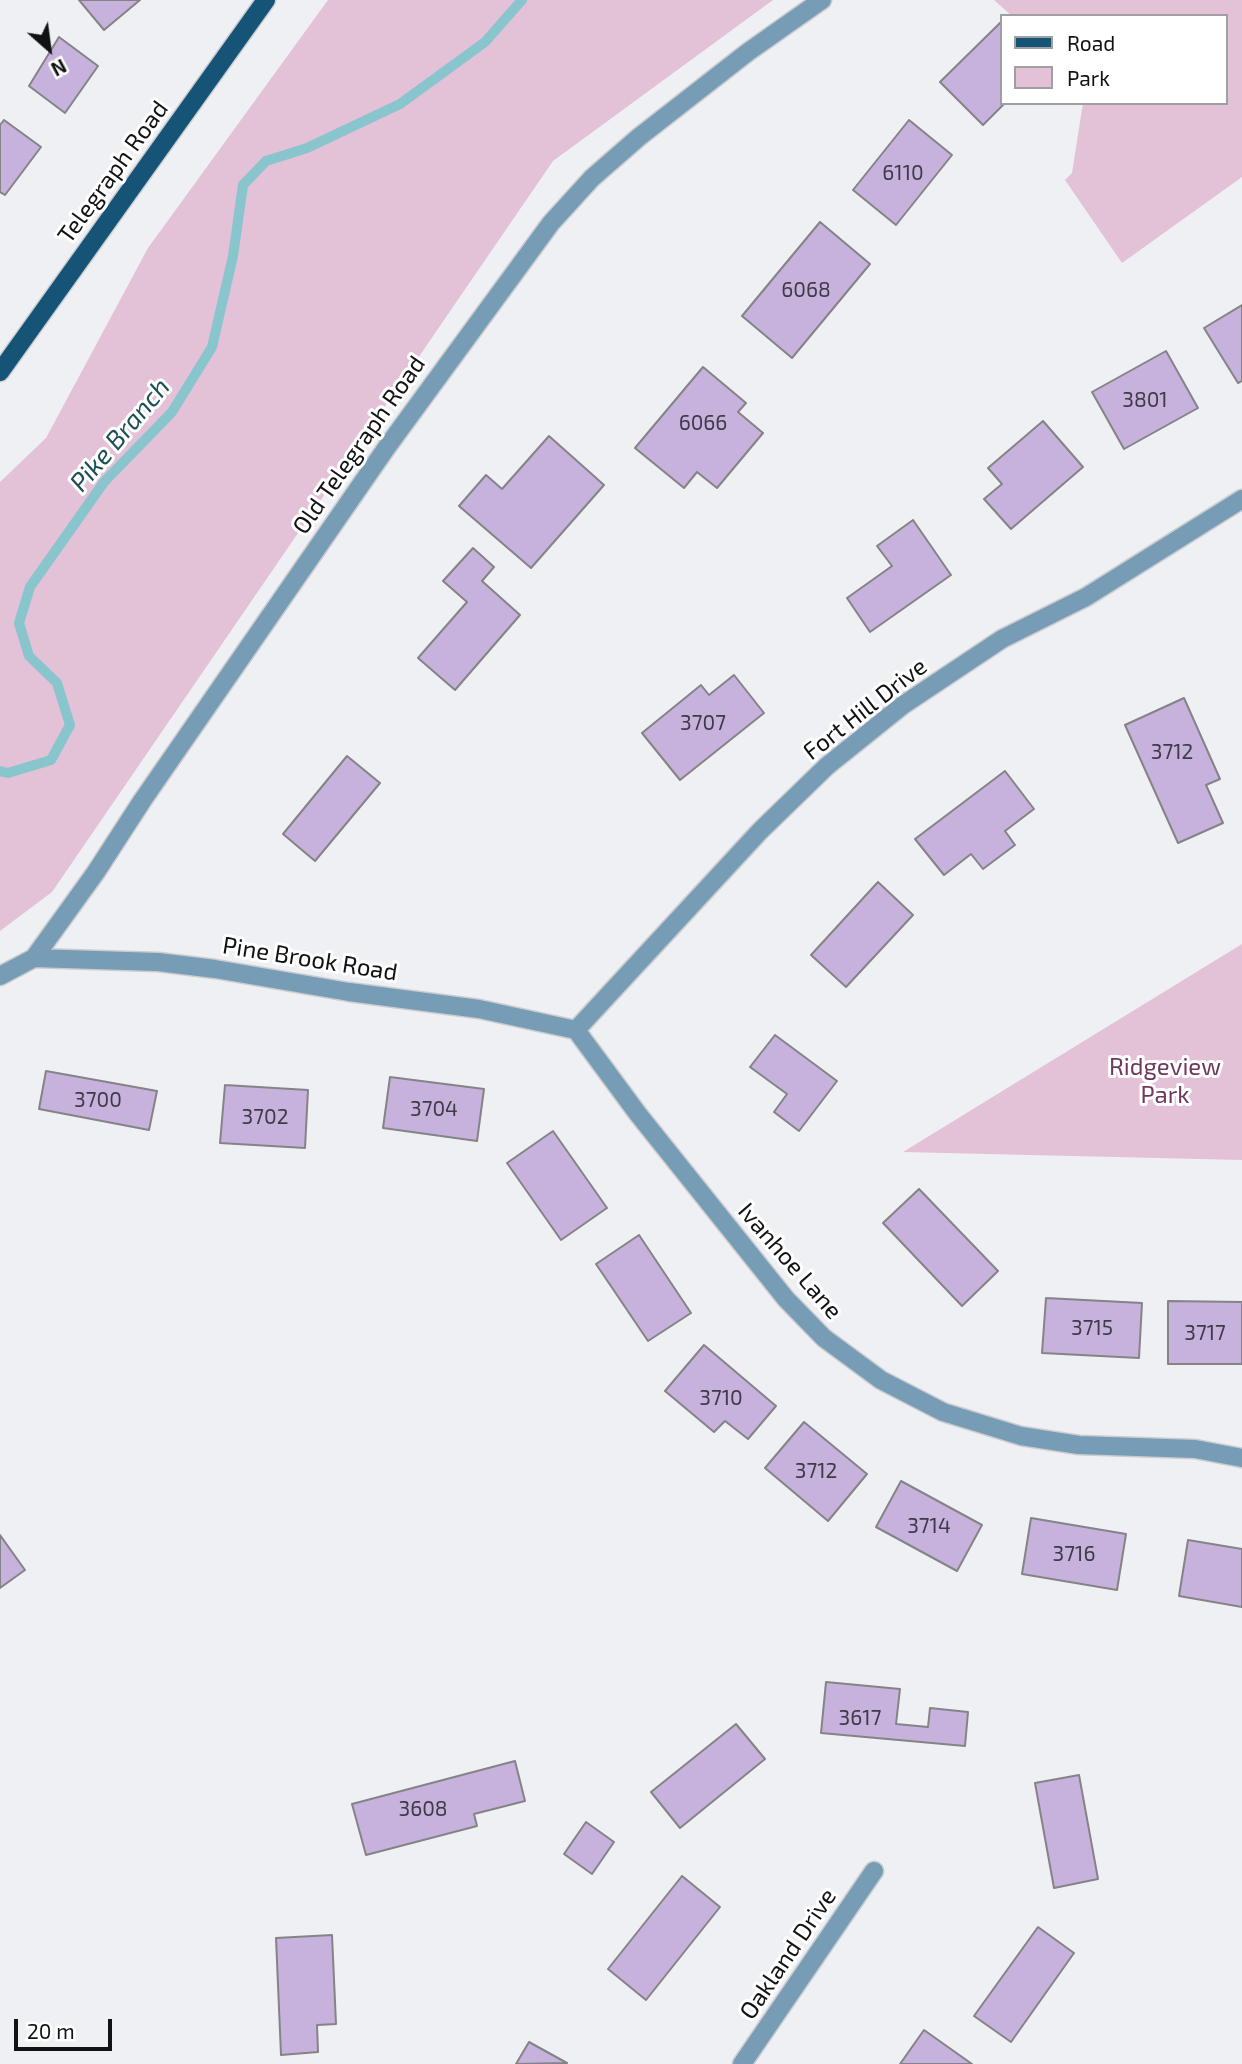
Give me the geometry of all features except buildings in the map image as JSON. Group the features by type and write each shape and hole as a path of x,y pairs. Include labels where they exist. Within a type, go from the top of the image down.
{"main road":[{"name":"Telegraph Road","path":"0,372 266,0"}],"street":[{"name":"Old Telegraph Road","path":"0,976 34,958 96,872 142,801 387,447 551,223 592,178 639,137 748,51 822,0"},
{"name":"Fort Hill Drive","path":"576,1030 760,831 827,766 903,705 1002,639 1086,597 1242,499"},
{"name":"Pine Brook Road","path":"34,958 158,962 215,969 349,992 479,1009 576,1030"},
{"name":"Ivanhoe Lane","path":"576,1030 638,1114 786,1299 824,1338 881,1380 943,1412 1021,1436 1079,1445 1195,1449 1242,1458"},
{"name":"Oakland Drive","path":"743,2064 874,1871"}],"green space":[{"path":"328,0 773,0 553,161 52,892 0,931 0,482 46,438 148,248"},
{"path":"994,0 1242,0 1242,177 1122,263 1065,180 1072,173 1083,105 1228,105 1228,14 1010,14"},
{"name":"Ridgeview Park","path":"1242,944 1242,1160 903,1152"}],"waterway":[{"name":"Pike Branch","path":"0,771 8,773 51,760 70,725 57,683 29,656 19,623 30,587 104,482 172,412 212,347 233,256 243,185 266,161 307,148 400,104 485,42 522,0"}]}
